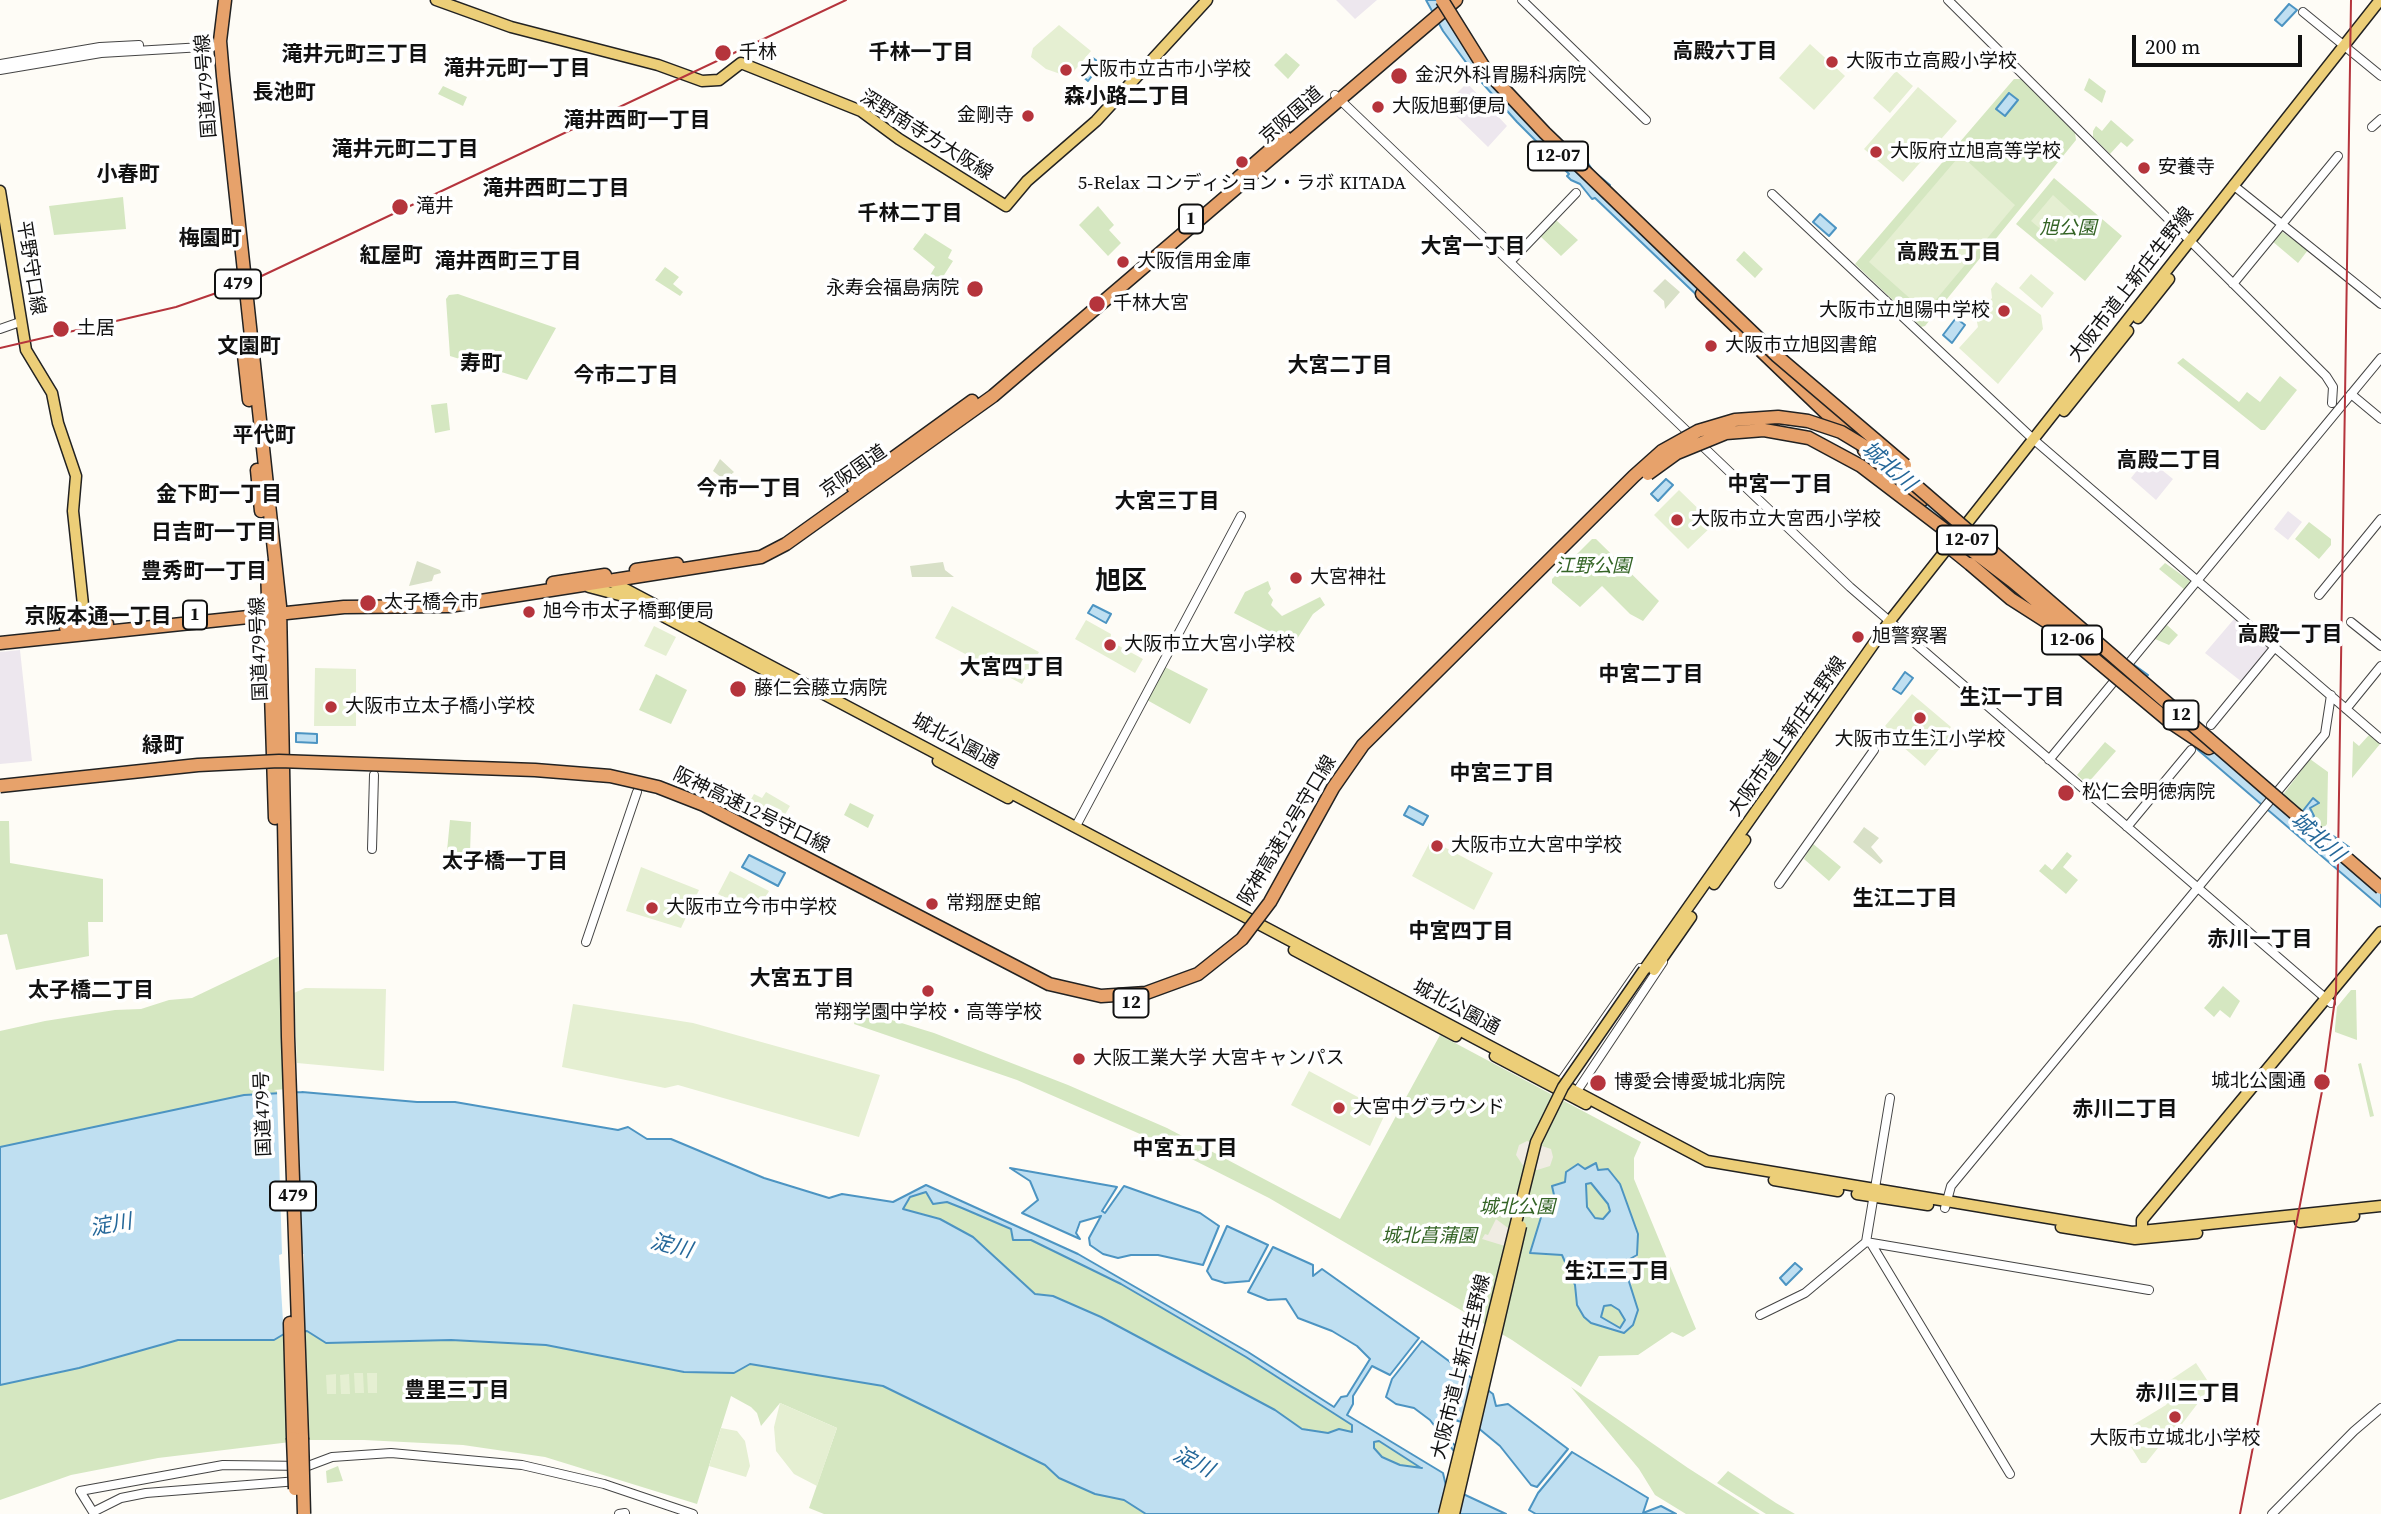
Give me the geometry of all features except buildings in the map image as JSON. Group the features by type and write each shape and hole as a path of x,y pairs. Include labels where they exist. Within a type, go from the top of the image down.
{"highway":[{"name":"国道479号線","path":"218,0 217,44 275,611 280,839"},
{"name":"国道479号線","path":"217,44 225,0"},
{"name":"12-07","path":"1434,0 1480,73 1540,139 1845,432 2012,581"},
{"name":"京阪国道","path":"1429,18 1443,0"},
{"name":"12","path":"1443,0 1485,69 1545,134 1777,356 1882,443 1982,542"},
{"name":"京阪国道","path":"584,582 611,581 745,561 786,544 993,396 1429,18 1456,0"},
{"name":"京阪国道","path":"0,637 86,626 275,611 342,599 426,600 512,591 584,582 762,549 783,537 994,385 1338,97"},
{"name":"阪神高速12号守口線","path":"0,786 198,765 279,761 547,771 617,777 658,787 704,805 1027,975 1088,994 1135,994 1190,978 1217,962 1242,939 1270,902 1339,778 1369,738 1634,476 1684,437 1726,422 1759,417 1798,420 1830,428 1850,436 1884,458 2381,888"},
{"name":"阪神高速12号守口線","path":"0,794 258,768 360,769 608,783 656,794 701,812 1023,982 1086,1002 1137,1002 1194,985 1239,954 1266,922 1339,792 1380,736 1631,489 1668,458 1687,448 1719,435 1748,430 1790,433 1818,442 1861,466 2012,581 2381,897"},
{"name":"12-06","path":"1953,548 2011,599 2061,631 2170,722 2209,748"},
{"name":"京阪国道","path":"0,643 86,626"},
{"name":"国道479号","path":"280,839 296,1514"},
{"name":"国道479号","path":"280,839 304,1514"}],"main road":[{"name":"深野南寺方大阪線","path":"436,0 564,42 658,65 705,81 719,80 741,64 861,111 899,139 1008,204 1096,121 1208,0"},
{"name":"大阪市道上新庄生野線","path":"2347,48 2380,0"},
{"name":"大阪市道上新庄生野線","path":"1444,1514 1536,1142 1563,1087 1892,624 2347,48 2381,10"},
{"name":"平野守口線","path":"0,191 26,350 52,393 60,430 76,476 73,511 86,626"},
{"name":"城北公園通","path":"611,581 1076,826 1574,1094 1707,1161 1876,1193 2141,1234 2381,1213"},
{"name":"城北公園通","path":"584,582 627,597 1558,1085"},
{"path":"2141,1234 2381,932"},
{"path":"2329,1000 2381,943"},
{"name":"大阪市道上新庄生野線","path":"1454,1514 1542,1145 1569,1091 1647,972"},
{"name":"城北公園通","path":"2141,1234 2381,1206"}],"street":[{"path":"1522,0 1646,120"},
{"path":"1948,0 2326,376 2333,387 2332,403"},
{"path":"2303,12 2381,76"},
{"path":"0,64 100,47 217,44"},
{"path":"0,70 101,53 217,44"},
{"path":"1338,97 1892,624 2329,1000"},
{"path":"2372,127 2381,119"},
{"path":"2233,284 2338,156"},
{"path":"2236,188 2381,304"},
{"path":"1510,262 1576,192"},
{"path":"1772,194 2036,441 2381,739"},
{"path":"0,329 20,322"},
{"path":"2049,760 2381,358"},
{"path":"2351,394 2381,419"},
{"path":"1076,826 1241,516"},
{"path":"2319,595 2381,519"},
{"path":"2351,621 2381,646"},
{"path":"2211,725 2275,647"},
{"path":"2346,709 2381,666"},
{"path":"1945,1204 1951,1186 2327,732 2331,695"},
{"path":"1779,884 1874,750"},
{"path":"2127,827 2191,750"},
{"path":"372,849 374,775"},
{"path":"586,942 638,792"},
{"path":"1558,1085 1631,979 1665,947"},
{"path":"1574,1094 1660,971 1665,947"},
{"path":"1890,1098 1869,1243 2010,1474"},
{"path":"1760,1315 1805,1293 1869,1243 2149,1290"},
{"path":"2272,1514 2381,1408"},
{"path":"308,1466 308,1480 146,1493 121,1498 93,1512 80,1491 223,1465 308,1466 332,1457 361,1453 434,1454 591,1480 693,1514"}],"shaded area":[{"path":"1336,0 1377,0 1355,19"},
{"path":"1467,83 1507,126 1488,147 1445,105"},
{"path":"2147,458 2173,479 2156,500 2131,478"},
{"path":"2288,511 2302,522 2288,540 2274,529"},
{"path":"2234,619 2270,649 2242,682 2205,653"},
{"path":"20,650 32,761 0,764 0,652"},
{"path":"1527,1141 1551,1149 1553,1157 1550,1166 1537,1170 1524,1167 1516,1155 1519,1145"},
{"path":"1496,1219 1508,1228 1523,1232 1518,1250 1482,1239 1485,1234 1488,1235"},
{"path":"1637,1255 1642,1274 1630,1286 1625,1265 1631,1257"}],"green space":[{"path":"1059,25 1091,51 1069,77 1046,69 1031,57 1033,48"},
{"path":"1810,44 1845,76 1814,110 1779,78"},
{"path":"1286,53 1300,65 1288,79 1274,65"},
{"path":"1896,71 1913,86 1890,113 1873,98"},
{"path":"2089,78 2106,91 2102,103 2084,90"},
{"name":"旭公園","path":"2014,79 2021,79 2075,133 2076,140 1925,326 1921,327 1855,264"},
{"path":"443,86 467,97 463,106 438,94"},
{"path":"1918,87 1957,121 1903,182 1864,149"},
{"path":"2111,120 2134,140 2127,147 2121,142 2110,154 2093,137 2093,131 2096,126 2102,131"},
{"path":"1964,158 2015,205 1929,308 1923,310 1869,262 1956,160"},
{"name":"旭公園","path":"2054,178 2122,236 2085,281 2016,224"},
{"path":"2053,195 2077,217 2056,242 2031,221"},
{"path":"123,197 126,229 54,235 49,206"},
{"path":"1098,206 1114,225 1109,230 1121,243 1108,256 1079,225"},
{"path":"1552,221 1557,221 1578,240 1561,256 1539,235"},
{"path":"2281,231 2308,250 2298,263 2272,241"},
{"path":"925,233 952,250 948,258 953,261 939,283 929,277 935,267 913,249"},
{"path":"1744,251 1763,269 1755,278 1736,260"},
{"path":"665,267 679,277 673,284 683,292 680,296 655,280"},
{"path":"2031,274 2054,293 2042,308 2019,288"},
{"path":"1665,279 1680,292 1665,309 1664,301 1653,291"},
{"path":"1996,282 2041,315 2043,329 1998,384 1959,348 1978,327 1976,317 1992,298 1991,289"},
{"path":"458,294 556,328 527,380 450,356 446,299 449,295"},
{"path":"2183,358 2239,402 2247,392 2260,402 2280,376 2297,390 2265,430 2261,430 2177,363"},
{"path":"447,403 450,430 435,433 431,405"},
{"path":"720,459 734,472 727,478 722,478 713,471"},
{"path":"1679,490 1714,524 1688,549 1654,515"},
{"path":"2309,522 2331,539 2331,545 2319,559 2295,539"},
{"name":"江野公園","path":"1592,539 1596,539 1659,601 1643,621 1630,614 1602,586 1580,607 1552,583 1552,579"},
{"path":"417,561 440,570 441,573 434,575 432,581 409,586"},
{"path":"943,562 945,570 954,577 912,577 910,566"},
{"path":"2165,563 2189,580 2191,584 2185,590 2159,569"},
{"path":"1268,581 1271,589 1268,593 1273,600 1271,605 1282,616 1320,597 1325,605 1313,614 1295,642 1292,643 1234,613 1245,592"},
{"path":"952,606 1039,652 1022,684 935,638"},
{"path":"1086,620 1111,634 1110,641 1143,659 1135,673 1075,639"},
{"path":"2167,625 2178,635 2169,645 2155,639"},
{"path":"654,626 676,637 666,656 644,646"},
{"path":"1165,667 1208,689 1190,724 1147,700"},
{"path":"315,668 356,669 356,726 314,726"},
{"path":"656,674 687,690 671,724 639,710"},
{"path":"1912,694 1951,727 1947,732 1951,735 1925,766 1887,733 1889,730 1885,726"},
{"path":"2369,735 2380,744 2352,778 2353,741 2359,746"},
{"path":"2105,742 2116,751 2087,784 2077,775"},
{"path":"2310,759 2328,772 2327,824 2322,830 2282,796"},
{"path":"766,792 790,806 780,823 748,805 754,794 762,798"},
{"path":"850,803 874,815 868,828 844,815"},
{"path":"450,820 471,822 470,853 447,851"},
{"path":"0,821 9,821 10,863 103,879 103,922 88,922 89,956 16,970 7,934 0,935"},
{"path":"1864,827 1879,838 1871,847 1883,861 1880,864 1853,842"},
{"path":"1431,840 1493,873 1474,910 1412,876"},
{"path":"1812,843 1841,867 1829,881 1804,859"},
{"path":"2067,852 2072,856 2063,867 2078,880 2066,894 2039,871 2045,864 2052,870"},
{"path":"641,867 699,890 681,928 626,911"},
{"path":"730,871 769,891 756,914 718,894"},
{"path":"282,955 286,1093 244,1095 0,1147 0,1031 45,1021 115,1010 141,1009 169,1000 192,998"},
{"path":"2223,986 2240,1001 2230,1018 2220,1010 2214,1017 2204,1008"},
{"path":"305,988 386,989 384,1071 297,1063 294,993"},
{"path":"2351,990 2356,990 2357,1040 2335,1032 2337,1007"},
{"path":"573,1004 693,1023 880,1075 859,1137 678,1085 665,1088 562,1067"},
{"name":"城北公園","path":"859,1010 934,1033 1068,1085 1167,1128 1340,1219 1440,1035 1641,1142 1634,1158 1634,1179 1696,1329 1683,1337 1672,1332 1638,1355 1599,1356 1581,1387 1512,1340 1269,1198 1156,1141 1017,1080 854,1024"},
{"path":"2361,1063 2374,1116 2370,1117 2358,1064"},
{"name":"大宮中グラウンド","path":"1309,1071 1386,1112 1370,1146 1291,1105"},
{"path":"926,1192 1011,1229 1014,1240 1031,1240 1121,1284 1246,1357 1352,1425 1352,1433 1339,1429 1328,1433 1302,1429 1275,1410 1101,1317 1053,1296 1035,1294 973,1237 940,1219 903,1209 910,1197"},
{"path":"312,1330 546,1345 684,1372 734,1373 750,1364 883,1386 1045,1465 1059,1478 1095,1494 1124,1500 1146,1514 824,1514 809,1508 837,1428 780,1403 761,1426 757,1413 751,1407 731,1396 697,1504 545,1457 463,1445 364,1440 307,1440 158,1458 71,1475 0,1500 0,1385 79,1368 178,1340 274,1340 284,1334"},
{"path":"2196,1363 2211,1386 2182,1424 2178,1423 2146,1463 2141,1463 2124,1436 2135,1429 2133,1425 2166,1405 2175,1391 2169,1381"},
{"path":"354,1373 363,1373 364,1393 355,1393"},
{"path":"367,1373 377,1373 377,1393 368,1393"},
{"path":"336,1374 336,1394 327,1394 326,1375"},
{"path":"349,1374 350,1394 341,1394 340,1375"},
{"path":"1571,1387 1760,1514 1686,1514 1655,1495 1639,1469"},
{"path":"780,1403 837,1428 817,1486 794,1474 776,1451 774,1427"},
{"path":"721,1428 737,1431 745,1441 750,1466 746,1477 709,1466"},
{"path":"1378,1441 1424,1469 1400,1465 1382,1457 1374,1447 1374,1442"},
{"path":"338,1466 343,1481 327,1483 326,1471"},
{"path":"1728,1471 1795,1514 1766,1514 1717,1483"}],"water":[{"name":"城北川","path":"1426,0 1447,0 1490,70 1582,164 1586,160 1593,171 1610,185 1607,187 1935,496 2119,654 2148,675 2146,677 2302,812 2313,798 2319,803 2310,808 2314,816 2312,821 2349,847 2346,851 2381,882 2381,907 1950,537 1595,198 1592,199 1580,184 1571,180 1567,176 1569,174 1476,76 1443,31"},
{"path":"2289,4 2297,10 2282,26 2275,20"},
{"path":"1093,58 1101,64 1088,81 1081,75"},
{"path":"2009,93 2018,100 2005,116 1996,109"},
{"path":"1820,214 1836,228 1829,236 1813,222"},
{"path":"1956,318 1965,325 1952,343 1943,335"},
{"path":"1666,479 1673,485 1658,501 1651,494"},
{"path":"1093,605 1111,614 1106,623 1088,613"},
{"path":"1905,672 1913,678 1901,694 1893,689"},
{"path":"296,733 317,734 317,743 296,742"},
{"path":"1409,806 1428,816 1423,825 1404,815"},
{"path":"749,855 785,873 778,886 742,867"},
{"name":"淀川","path":"302,1092 417,1102 455,1102 618,1130 628,1127 647,1139 671,1139 764,1178 829,1198 842,1194 893,1202 926,1185 1078,1254 1248,1352 1334,1407 1341,1397 1347,1396 1370,1359 1357,1346 1332,1331 1298,1318 1286,1299 1268,1300 1248,1292 1273,1247 1313,1265 1313,1276 1322,1269 1419,1338 1390,1375 1372,1366 1353,1396 1353,1404 1347,1415 1443,1473 1446,1486 1506,1514 1146,1514 1124,1500 1095,1494 1059,1478 1045,1465 883,1386 750,1364 734,1373 684,1372 546,1345 451,1340 326,1343 307,1331 284,1334 274,1340 178,1340 79,1368 0,1385 0,1147 244,1095","holes":["926,1192 933,1204 947,1202 962,1208 1011,1229 1013,1240 1031,1240 1121,1284 1246,1357 1352,1425 1352,1432 1339,1429 1328,1433 1302,1429 1275,1410 1101,1317 1053,1296 1035,1294 973,1237 940,1219 903,1209 910,1197","1379,1441 1421,1468 1400,1465 1382,1457 1374,1448 1374,1442"]},
{"path":"1596,1163 1598,1170 1608,1169 1620,1184 1638,1234 1637,1255 1628,1260 1625,1269 1638,1310 1633,1325 1624,1333 1591,1323 1584,1317 1577,1305 1575,1285 1562,1255 1530,1253 1546,1201 1554,1195 1552,1186 1565,1182 1566,1172 1578,1164 1585,1169","holes":["1591,1183 1608,1204 1610,1211 1603,1219 1595,1218 1587,1207 1586,1184","1611,1305 1619,1310 1625,1320 1620,1328 1601,1317 1604,1306"]},
{"path":"1010,1168 1117,1187 1102,1211 1105,1213 1124,1186 1200,1213 1219,1226 1203,1265 1158,1255 1118,1258 1103,1254 1090,1245 1089,1238 1101,1216 1080,1222 1076,1233 1080,1239 1022,1213 1038,1200 1030,1181"},
{"path":"1227,1226 1268,1245 1249,1281 1225,1283 1212,1279 1207,1271"},
{"path":"1795,1263 1802,1269 1786,1285 1780,1278"},
{"path":"1422,1341 1493,1394 1496,1406 1508,1404 1568,1449 1537,1487 1531,1485 1500,1446 1477,1427 1455,1420 1448,1414 1442,1415 1441,1420 1450,1441 1466,1455 1463,1463 1430,1420 1414,1408 1396,1404 1386,1397 1392,1379"},
{"path":"1572,1452 1648,1498 1643,1513 1661,1506 1676,1514 1536,1514 1529,1510 1538,1493"}],"pier":[{"path":"300,1088 297,1091 301,1254 304,1254 303,1335 284,1338 279,1255 282,1254 277,1091 274,1090"}],"railway":[{"path":"0,348 176,307 251,281 846,0"},
{"path":"2240,1514 2323,1086 2336,992 2351,0"}],"place":[{"name":"千林","path":"723,53"},
{"name":"大阪市立高殿小学校","path":"1832,62"},
{"name":"大阪市立古市小学校","path":"1066,70"},
{"name":"金沢外科胃腸科病院","path":"1399,76"},
{"name":"大阪旭郵便局","path":"1378,107"},
{"name":"金剛寺","path":"1028,116"},
{"name":"大阪府立旭高等学校","path":"1876,152"},
{"name":"5-Relax コンディション・ラボ KITADA","path":"1242,162"},
{"name":"安養寺","path":"2144,168"},
{"name":"滝井","path":"400,207"},
{"name":"大阪信用金庫","path":"1123,262"},
{"name":"永寿会福島病院","path":"975,289"},
{"name":"千林大宮","path":"1097,304"},
{"name":"大阪市立旭陽中学校","path":"2004,311"},
{"name":"土居","path":"61,329"},
{"name":"大阪市立旭図書館","path":"1711,346"},
{"name":"大阪市立大宮西小学校","path":"1677,520"},
{"name":"大宮神社","path":"1296,578"},
{"name":"太子橋今市","path":"368,603"},
{"name":"旭今市太子橋郵便局","path":"529,612"},
{"name":"旭警察署","path":"1858,637"},
{"name":"大阪市立大宮小学校","path":"1110,645"},
{"name":"藤仁会藤立病院","path":"738,689"},
{"name":"大阪市立太子橋小学校","path":"331,707"},
{"name":"大阪市立生江小学校","path":"1920,718"},
{"name":"松仁会明徳病院","path":"2066,793"},
{"name":"大阪市立大宮中学校","path":"1437,846"},
{"name":"常翔歴史館","path":"932,904"},
{"name":"大阪市立今市中学校","path":"652,908"},
{"name":"常翔学園中学校・高等学校","path":"928,991"},
{"name":"大阪工業大学 大宮キャンパス","path":"1079,1059"},
{"name":"城北公園通","path":"2322,1082"},
{"name":"博愛会博愛城北病院","path":"1598,1083"},
{"name":"大宮中グラウンド","path":"1339,1108"},
{"name":"大阪市立城北小学校","path":"2175,1417"}],"district":[{"name":"高殿六丁目","path":"1725,53"},
{"name":"千林一丁目","path":"921,54"},
{"name":"滝井元町三丁目","path":"355,56"},
{"name":"滝井元町一丁目","path":"517,70"},
{"name":"長池町","path":"284,94"},
{"name":"森小路二丁目","path":"1127,98"},
{"name":"滝井西町一丁目","path":"637,122"},
{"name":"滝井元町二丁目","path":"405,151"},
{"name":"小春町","path":"128,176"},
{"name":"滝井西町二丁目","path":"556,190"},
{"name":"千林二丁目","path":"910,215"},
{"name":"梅園町","path":"210,240"},
{"name":"大宮一丁目","path":"1473,248"},
{"name":"高殿五丁目","path":"1949,254"},
{"name":"紅屋町","path":"391,257"},
{"name":"滝井西町三丁目","path":"508,263"},
{"name":"文園町","path":"249,348"},
{"name":"寿町","path":"481,365"},
{"name":"大宮二丁目","path":"1340,367"},
{"name":"今市二丁目","path":"626,377"},
{"name":"平代町","path":"264,437"},
{"name":"高殿二丁目","path":"2169,462"},
{"name":"中宮一丁目","path":"1780,486"},
{"name":"今市一丁目","path":"749,490"},
{"name":"金下町一丁目","path":"219,496"},
{"name":"大宮三丁目","path":"1167,503"},
{"name":"日吉町一丁目","path":"214,534"},
{"name":"豊秀町一丁目","path":"204,573"},
{"name":"旭区","path":"1121,582"},
{"name":"京阪本通一丁目","path":"98,618"},
{"name":"高殿一丁目","path":"2290,636"},
{"name":"大宮四丁目","path":"1012,669"},
{"name":"中宮二丁目","path":"1651,676"},
{"name":"生江一丁目","path":"2012,699"},
{"name":"緑町","path":"163,747"},
{"name":"中宮三丁目","path":"1502,775"},
{"name":"太子橋一丁目","path":"505,863"},
{"name":"生江二丁目","path":"1905,900"},
{"name":"中宮四丁目","path":"1461,933"},
{"name":"赤川一丁目","path":"2260,941"},
{"name":"大宮五丁目","path":"802,980"},
{"name":"太子橋二丁目","path":"91,992"},
{"name":"赤川二丁目","path":"2125,1111"},
{"name":"中宮五丁目","path":"1185,1150"},
{"name":"生江三丁目","path":"1617,1273"},
{"name":"豊里三丁目","path":"457,1392"},
{"name":"赤川三丁目","path":"2188,1395"}],"park label":[{"name":"城北菖蒲園","path":"1429,1237"}]}
